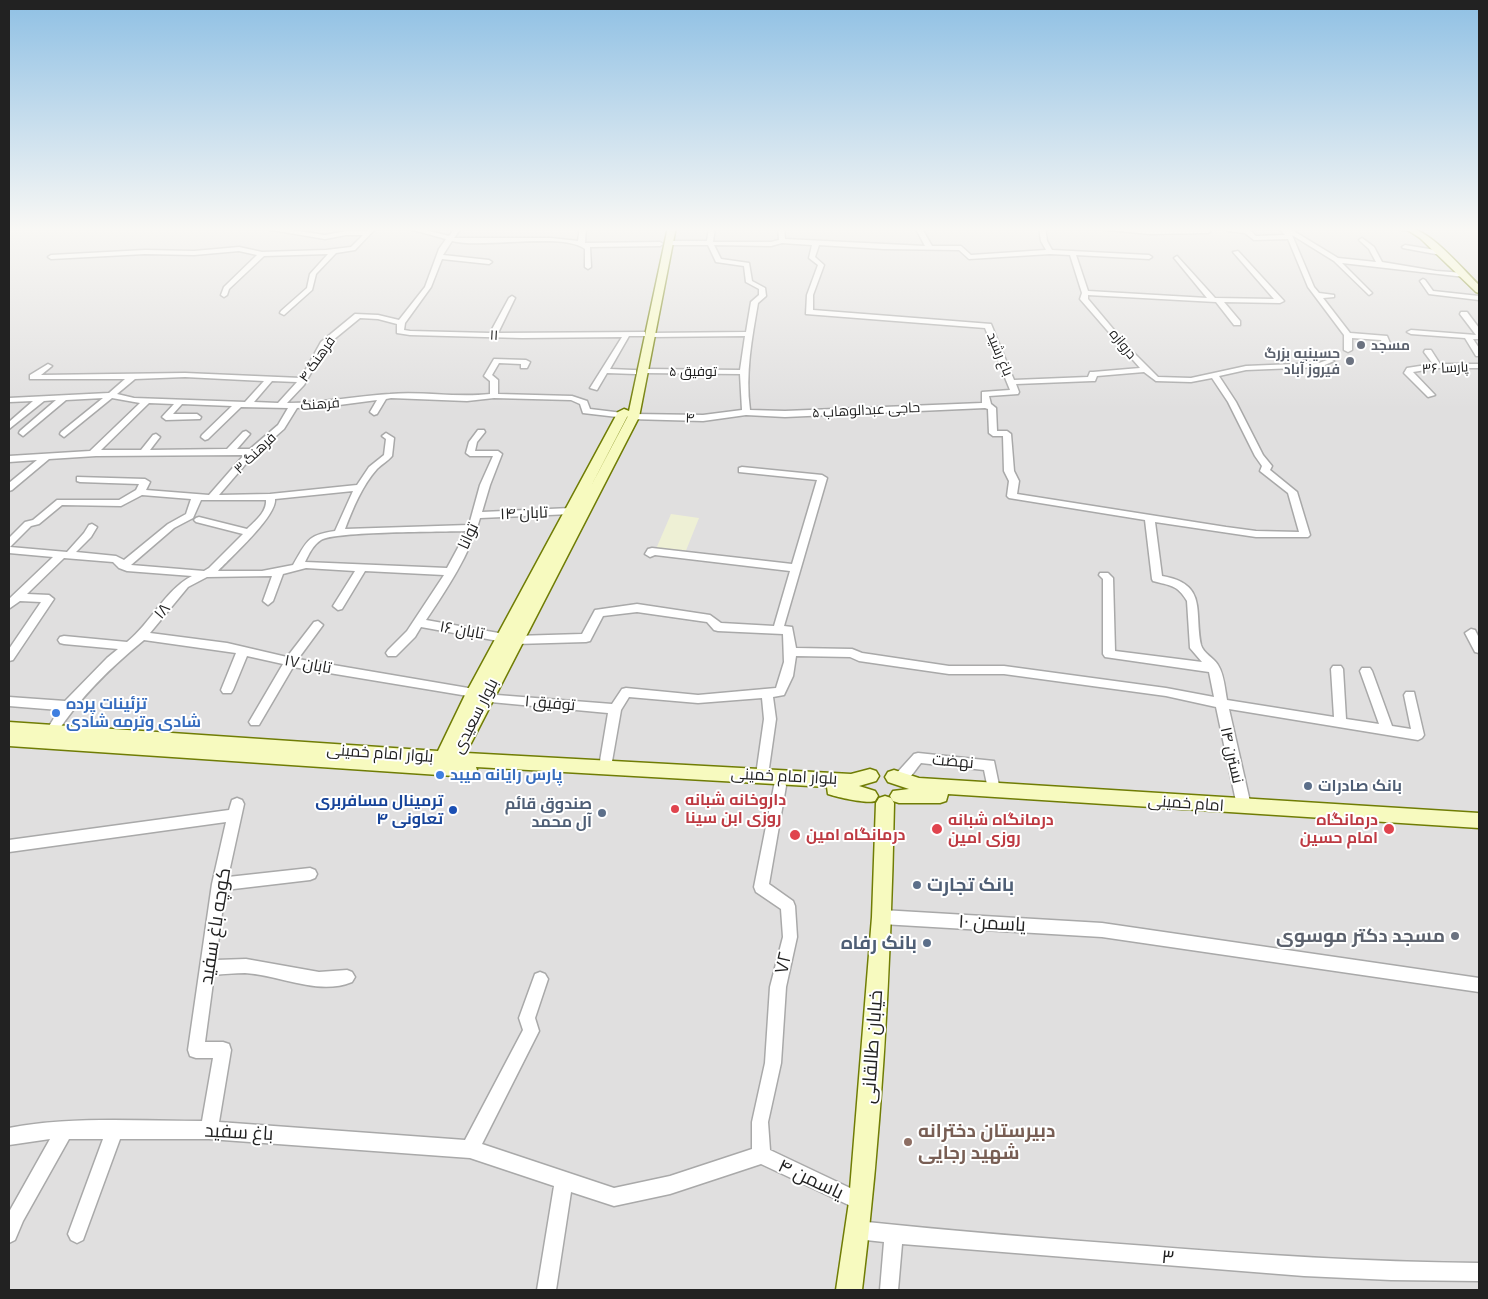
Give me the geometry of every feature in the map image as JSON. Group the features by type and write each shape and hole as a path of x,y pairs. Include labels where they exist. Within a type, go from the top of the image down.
{"main road":[{"name":"بلوار سعیدی","path":"447,762 479,695 628,416 656,288"},
{"name":"بلوار سعیدی","path":"567,531 571,512 628,416"},
{"name":"بلوار امام خمینی","path":"9,728 410,756 447,762 487,761 851,780 886,774 897,778"},
{"path":"410,756 426,751 460,733 467,746 475,755 487,761"},
{"name":"بلوار امام خمینی","path":"9,740 447,762 853,791 885,798"},
{"path":"870,776 865,789 885,798 901,790 897,778"},
{"name":"امام خمینی","path":"897,778 919,785 1479,821"},
{"name":"امام خمینی","path":"885,798 950,796 1479,830"},
{"name":"خیابان طالقانی","path":"849,1290 861,1202 882,918 885,798"}],"street":[{"path":"224,295 226,288"},
{"path":"284,313 310,288"},
{"path":"401,323 428,288"},
{"path":"746,412 742,393 743,372 755,302 763,296 761,288"},
{"name":"باغ رشید","path":"813,288 810,295 809,312 988,326 1012,382"},
{"name":"دروازه","path":"1084,288 1084,299 1100,314 1122,346 1156,380 1184,380 1214,374"},
{"path":"1204,288 1237,323"},
{"path":"1085,292 1215,300 1280,300 1269,288"},
{"path":"1310,288 1348,335 1348,350"},
{"path":"1364,288 1369,293"},
{"path":"1428,288 1431,293 1438,295 1479,298"},
{"path":"1316,295 1332,296"},
{"path":"493,335 512,298"},
{"path":"1479,316 1464,314 1479,335"},
{"name":"۱۱","path":"358,316 378,317 401,323 400,331 403,332 626,336 646,334 750,334"},
{"name":"فرهنگ ۴","path":"280,406 302,380 324,344 358,316"},
{"path":"1411,332 1479,335"},
{"path":"1348,335 1384,338 1386,343"},
{"path":"1466,335 1479,354"},
{"path":"594,388 626,336"},
{"path":"1428,352 1438,366"},
{"path":"494,396 494,380 488,376 497,361 526,362 524,366"},
{"path":"1146,370 1093,374 1092,379 1012,382 1015,392 985,394 987,405 992,408 993,433 1007,434 1009,471 1014,480 1012,496 1256,534 1305,535 1292,492 1265,471 1268,466 1259,456 1250,433 1214,374 1274,363 1320,365 1330,361"},
{"path":"48,366 33,377 185,375 302,380"},
{"name":"پارسا ۳۶","path":"1431,396 1408,373 1410,370 1438,366 1479,366"},
{"name":"توفیق ۵","path":"605,371 743,372"},
{"path":"64,434 133,377"},
{"path":"205,437 270,380"},
{"name":"فرهنگ","path":"9,400 109,395 180,402 294,406 407,396 468,399 494,396 572,398 584,403 586,411 628,416"},
{"path":"374,412 383,397"},
{"path":"23,433 63,398"},
{"path":"9,426 41,399"},
{"path":"93,453 147,400"},
{"path":"180,402 166,417 197,417"},
{"name":"حاجی عبدالوهاب ۵","path":"746,412 785,414 987,405"},
{"name":"فرهنگ ۳","path":"211,498 251,452 271,438 289,416 294,406"},
{"name":"۴","path":"628,416 703,418 746,412"},
{"name":"توانا","path":"392,654 419,623 440,591 473,528 485,485 498,454 470,453 473,442 481,432"},
{"path":"230,452 246,434"},
{"path":"339,533 345,516 361,487 381,459 388,456 391,445 390,438 386,436"},
{"path":"143,453 156,437"},
{"path":"9,459 93,453 251,452"},
{"path":"9,488 47,456"},
{"path":"605,767 615,709 626,692 698,699 780,692 789,674 792,652 788,630 778,629 822,478 742,470"},
{"path":"9,544 28,524 36,522 60,502 121,503 140,492 145,482 80,479"},
{"path":"140,492 211,498 270,497 361,487"},
{"path":"123,566 171,526 190,516 197,497"},
{"name":"۱۸","path":"52,731 68,706 111,662 142,636 184,585 213,570 266,515 271,504 270,497"},
{"name":"تابان ۱۴","path":"477,515 571,512"},
{"path":"1150,519 1158,579 1176,582 1187,592 1192,601 1196,648 1214,668"},
{"path":"199,520 249,532"},
{"path":"9,657 49,599 14,600 90,534 92,527"},
{"path":"297,567 318,536 339,533 473,528"},
{"path":"9,550 116,559 123,566 204,574 279,572 306,564 450,572"},
{"path":"650,554 652,551 796,568"},
{"path":"338,606 363,568"},
{"path":"268,601 279,572"},
{"path":"1104,575 1108,578 1109,654 1214,668"},
{"name":"تابان ۱۶","path":"419,623 510,639 586,638 599,613 636,608 710,620 718,627 778,629"},
{"path":"255,722 290,662 318,625"},
{"path":"1471,633 1479,649"},
{"name":"تابان ۱۷","path":"142,636 242,651 290,662 479,695"},
{"path":"64,640 131,646"},
{"path":"227,690 242,651"},
{"path":"792,652 852,653 858,657 949,670 1004,670 1166,692 1220,703 1418,735 1410,695"},
{"name":"نسترن ۱۴","path":"1214,668 1220,703 1244,806"},
{"path":"1337,670 1340,722"},
{"path":"1366,671 1387,730"},
{"path":"762,775 770,719 767,692"},
{"name":"توفیق ۱","path":"479,695 615,709"},
{"path":"9,702 68,706"},
{"name":"نهضت","path":"897,778 918,758 990,764 994,790"},
{"name":"۷۲","path":"761,1155 760,1122 774,1063 778,987 790,937 788,906 761,887 780,786"},
{"name":"کوچه باغ سفید","path":"9,846 236,810 219,884 196,1050 224,1050 209,1130"},
{"path":"219,884 310,874"},
{"name":"یاسمن ۱۰","path":"882,918 1102,930 1479,985"},
{"path":"208,968 246,966 319,979 346,977"},
{"path":"470,1149 531,1031 528,1018 540,980"},
{"name":"باغ سفید","path":"9,1136 42,1130 209,1130 470,1149 614,1197 670,1185 761,1155"},
{"path":"9,1234 16,1216 65,1130"},
{"path":"76,1234 115,1130"},
{"name":"یاسمن ۴","path":"761,1155 861,1202"},
{"path":"546,1290 564,1180"},
{"name":"۳","path":"858,1230 1224,1262 1432,1272 1479,1272"},
{"path":"889,1290 894,1234"}],"shaded area":[{"path":"9,288 1479,288 1479,1290 9,1290"}],"green space":[{"path":"671,514 699,518 685,553 656,549"}],"place":[{"name":"مسجد","path":"1361,345"},
{"name":"حسینیه بزرگ فیروز آباد","path":"1350,361"},
{"name":"تزئینات پرده شادی وترمه شادی","path":"56,713"},
{"name":"پارس رایانه میبد","path":"440,775"},
{"name":"بانک صادرات","path":"1308,786"},
{"name":"داروخانه شبانه روزی ابن سینا","path":"675,809"},
{"name":"ترمینال مسافربری تعاونی ۴","path":"453,810"},
{"name":"صندوق قائم آل محمد","path":"602,813"},
{"name":"درمانگاه شبانه روزی امین","path":"937,829"},
{"name":"درمانگاه امام حسین","path":"1389,829"},
{"name":"درمانگاه امین","path":"795,835"},
{"name":"بانک تجارت","path":"917,885"},
{"name":"مسجد دکتر موسوی","path":"1455,936"},
{"name":"بانک رفاه","path":"927,943"},
{"name":"دبیرستان دخترانه شهید رجایی","path":"908,1142"}]}
